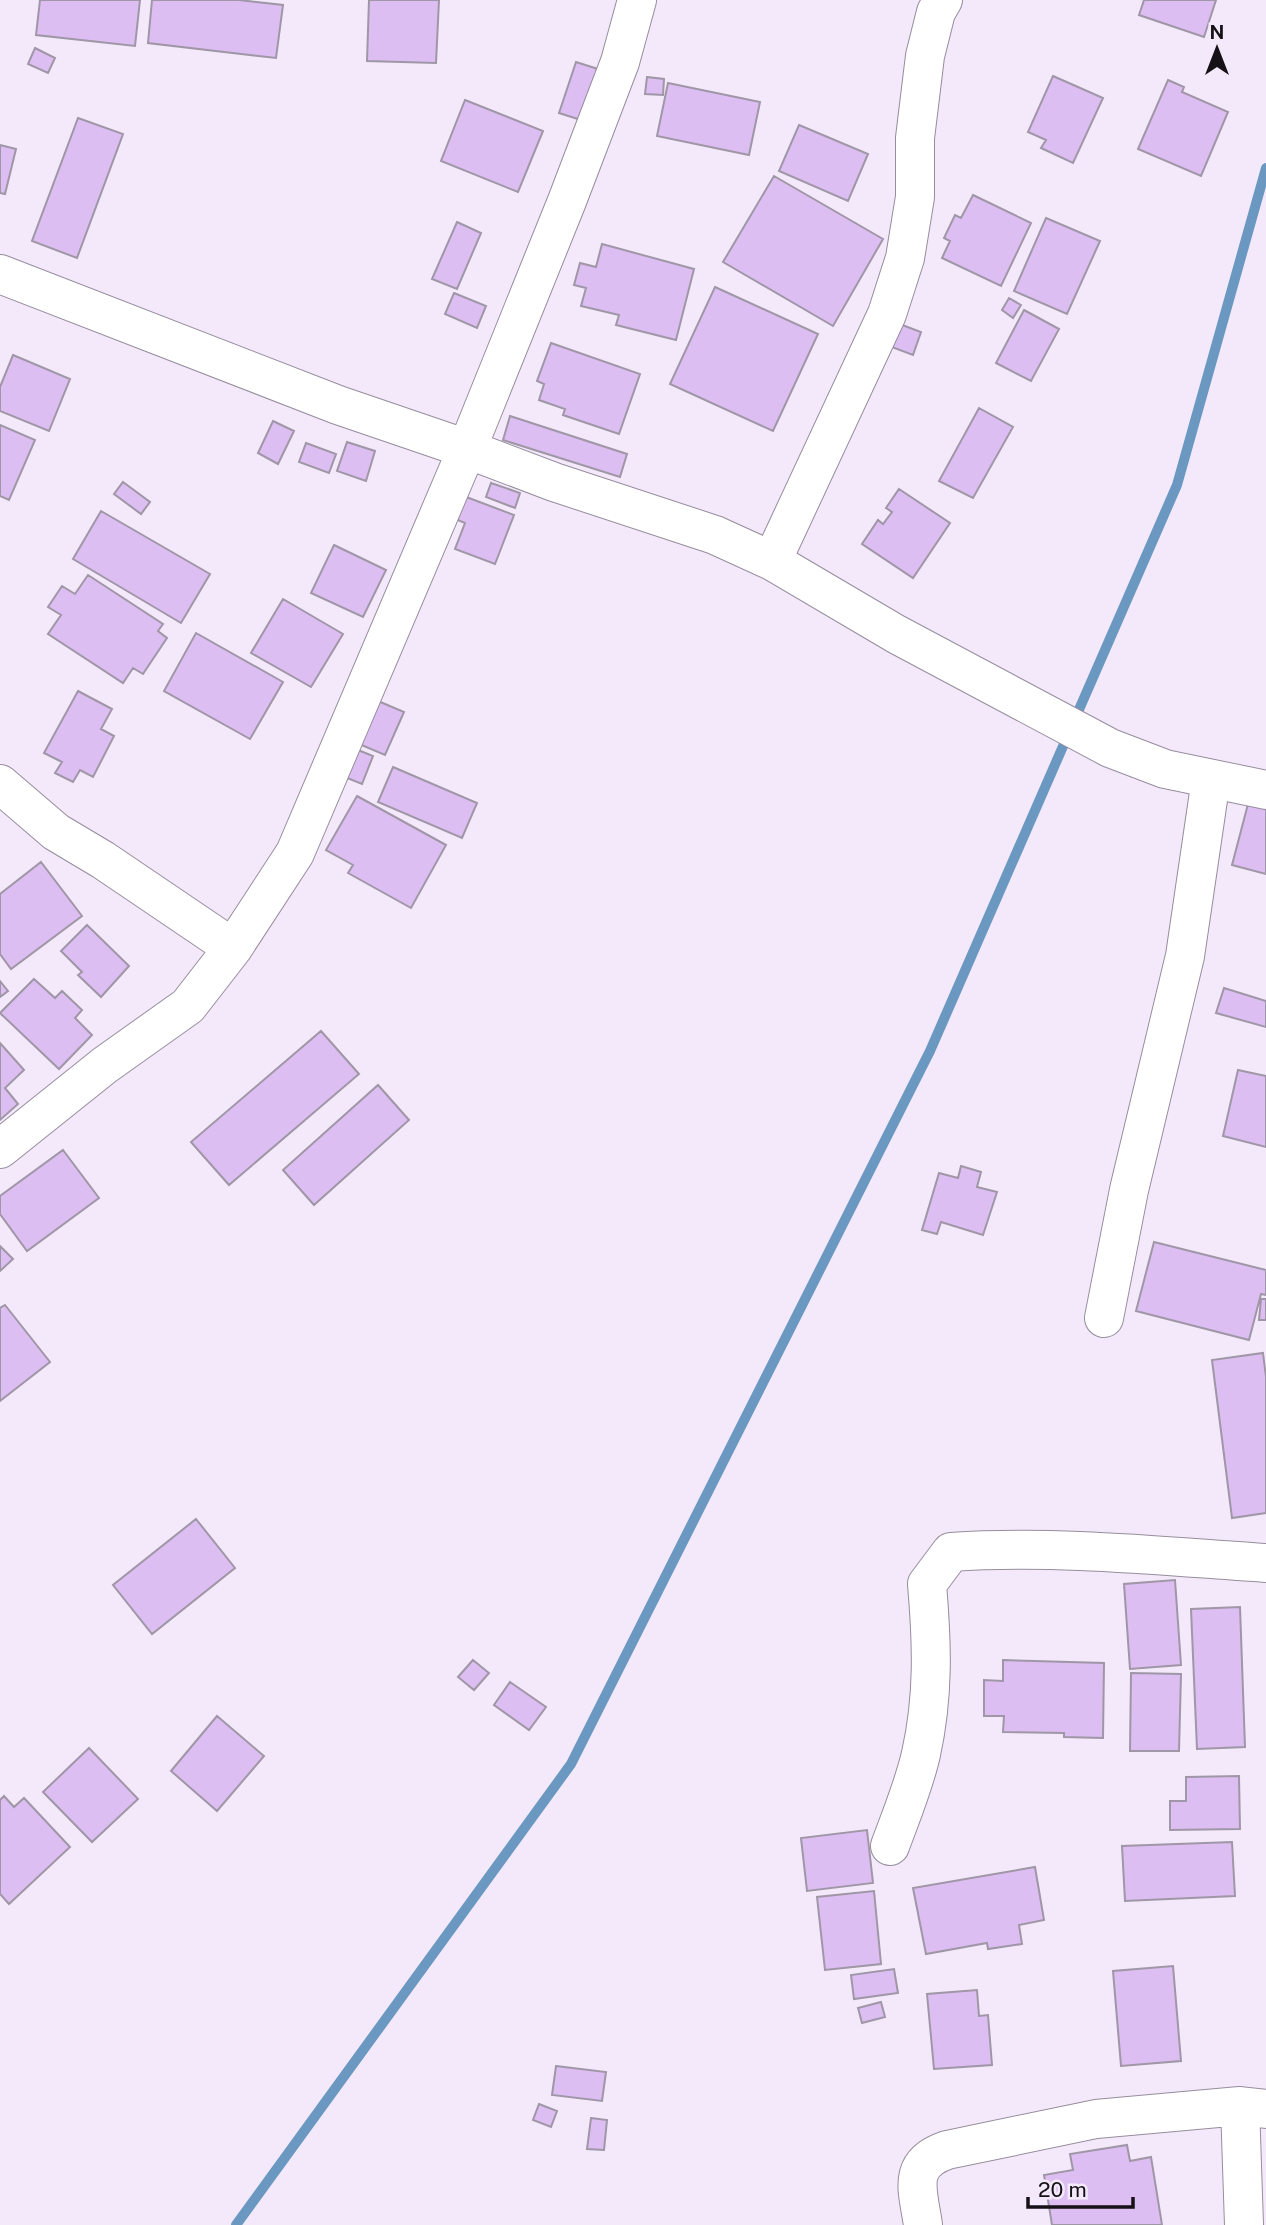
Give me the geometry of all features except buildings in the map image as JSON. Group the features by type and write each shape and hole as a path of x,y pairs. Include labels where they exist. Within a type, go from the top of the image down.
{"street":[{"path":"0,1149 105,1065 188,1006 233,948 295,853 467,449 621,62 637,0"},
{"path":"772,561 887,314 905,258 915,197 915,138 925,57 936,12 943,0"},
{"path":"0,274 338,405 715,536 772,561 896,634 1110,748 1166,769 1266,790"},
{"path":"1104,1318 1129,1190 1185,956 1211,779"},
{"path":"0,784 57,832 233,948"},
{"path":"890,1846 920,1758 928,1719 933,1649 927,1584 951,1552 1003,1549 1068,1550 1266,1563"},
{"path":"923,2225 917,2177 922,2165 933,2155 947,2150 1096,2119 1253,2108 1244,2225"}],"waterway":[{"path":"236,2225 571,1764 930,1051 1177,485 1266,168"}]}
